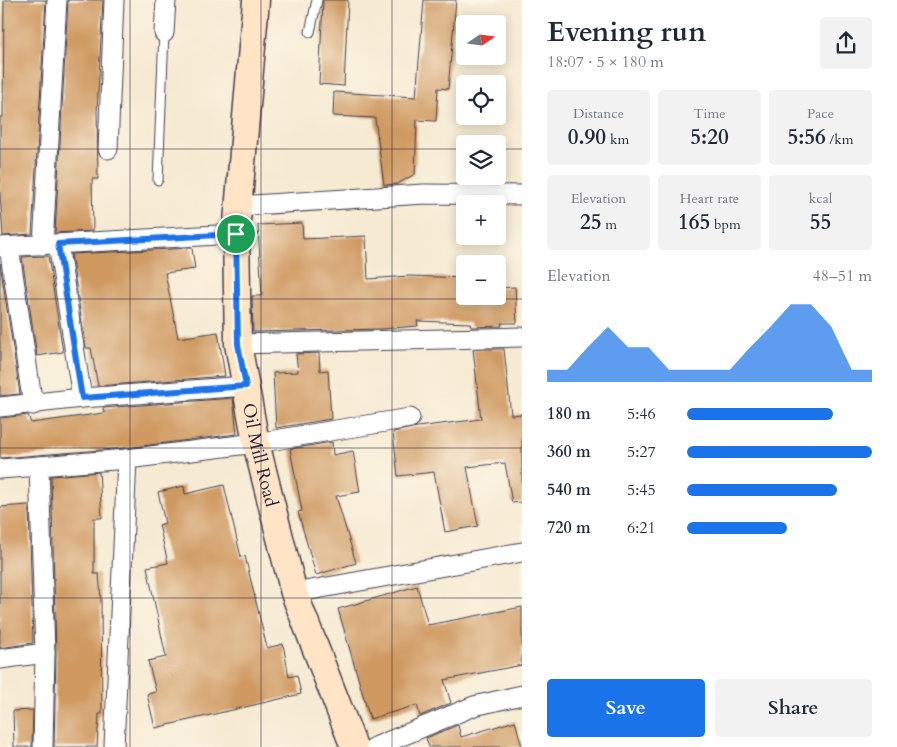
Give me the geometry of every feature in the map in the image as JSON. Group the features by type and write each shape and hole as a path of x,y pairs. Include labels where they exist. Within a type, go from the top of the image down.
{"street":[{"path":"56,0 51,244 82,398"},
{"path":"108,148 114,0"},
{"path":"164,33 166,0"},
{"name":"Oil Mill Road","path":"256,0 236,234 238,344 256,442 294,594 354,747"},
{"path":"238,206 424,194 522,194"},
{"path":"33,404 4,247 236,234"},
{"path":"238,344 522,337"},
{"path":"0,407 82,398 246,386"},
{"path":"0,469 127,459 256,442 410,418"},
{"path":"114,747 127,459"},
{"path":"40,466 45,653 43,747"},
{"path":"294,594 522,552"},
{"path":"0,659 45,653"},
{"path":"374,747 474,706 522,694"}],"lane":[{"path":"310,32 317,0"},
{"path":"158,180 164,33"}],"building":[{"path":"4,0 46,0 32,234 3,236 0,195 0,117 3,117"},
{"path":"68,0 103,0 97,112 98,179 92,179 93,231 55,233"},
{"path":"323,0 348,0 344,86 319,84"},
{"path":"424,0 456,0 448,89 438,88 436,121 417,120 415,174 397,184 384,185 375,118 333,116 334,92 416,97"},
{"path":"302,223 303,239 366,236 368,279 409,276 456,278 456,305 506,305 506,288 515,287 517,323 501,323 502,326 471,327 470,323 417,321 418,326 380,329 253,332 252,296 262,296 258,225"},
{"path":"192,248 195,269 165,273 178,338 218,332 225,376 98,386 91,348 86,348 71,254"},
{"path":"48,256 63,352 37,356 22,257"},
{"path":"0,263 20,394 0,396"},
{"path":"473,349 504,349 511,415 522,414 522,502 512,503 505,463 467,467 478,526 445,532 434,472 398,476 393,432 481,419"},
{"path":"319,353 320,371 328,370 331,419 276,428 273,373 298,372 296,354"},
{"path":"233,398 237,434 126,448 0,458 0,418 28,415 31,423 104,413 103,408"},
{"path":"332,442 333,455 353,451 360,492 336,496 356,563 316,575 298,512 302,511 290,449"},
{"path":"99,472 102,518 94,518 94,574 99,574 101,599 102,714 99,714 97,747 54,747 56,653 51,476"},
{"path":"224,485 241,557 245,556 267,648 283,644 289,677 297,675 301,694 155,728 147,694 156,692 148,661 166,657 147,567 168,563 159,525 165,523 158,492 184,486 185,494"},
{"path":"29,505 33,643 0,648 0,507"},
{"path":"417,586 428,625 522,607 522,665 444,680 451,703 420,716 417,705 370,719 338,609"},
{"path":"33,710 32,747 14,747 13,711"},
{"path":"515,721 522,747 429,747 426,738 458,725 461,737"}],"route":[{"path":"236,234 238,344 246,386 82,398 58,244 236,234"}]}
